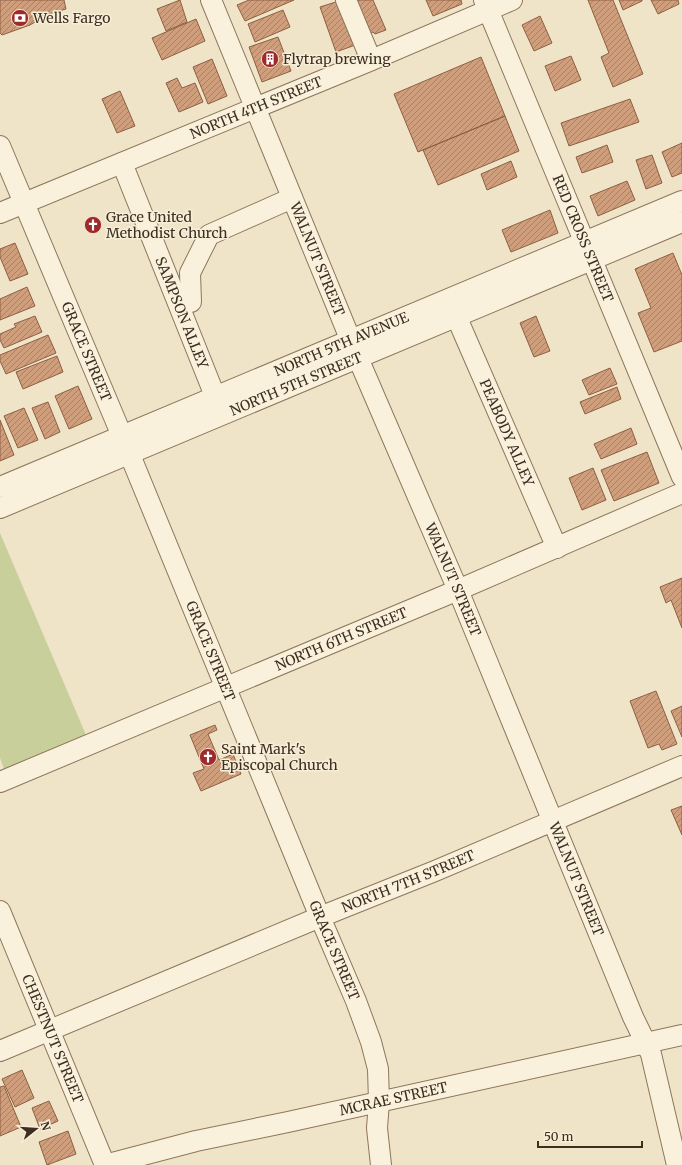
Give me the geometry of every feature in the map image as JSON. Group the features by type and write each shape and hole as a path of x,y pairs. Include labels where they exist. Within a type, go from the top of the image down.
{"street":[{"name":"WALNUT STREET","path":"211,0 358,358 458,590 633,1017 647,1043 651,1054 677,1165"},
{"path":"346,0 371,60"},
{"name":"NORTH 4TH STREET","path":"0,214 371,60 486,5 512,0"},
{"name":"RED CROSS STREET","path":"486,5 682,477"},
{"name":"GRACE STREET","path":"0,146 130,455 356,1001 371,1042 378,1069 379,1102 377,1128 381,1165"},
{"name":"SAMPSON ALLEY","path":"122,163 215,396"},
{"path":"191,302 190,273 209,236 292,198"},
{"name":"NORTH 5TH AVENUE","path":"0,487 682,201"},
{"path":"592,260 682,222"},
{"name":"NORTH 5TH STREET","path":"0,508 130,455 592,260"},
{"name":"PEABODY ALLEY","path":"457,318 557,548"},
{"name":"NORTH 6TH STREET","path":"0,782 458,590 682,493"},
{"name":"NORTH 7TH STREET","path":"0,1051 320,917 435,872 682,766"},
{"name":"CHESTNUT STREET","path":"0,911 105,1165"},
{"name":"MCRAE STREET","path":"105,1165 196,1142 682,1035"}],"green space":[{"path":"0,533 89,742 7,777 0,758"}],"building":[{"name":"Wells Fargo","path":"0,0 64,0 66,9 49,14 30,25 2,35 0,33"},
{"path":"180,0 187,22 166,31 157,9"},
{"path":"249,0 294,0 245,21 237,5"},
{"path":"342,0 358,44 336,52 320,7"},
{"path":"357,0 373,0 386,30 375,34 373,32 364,36 350,3"},
{"path":"426,0 461,0 462,4 433,16"},
{"path":"588,0 613,0 643,74 613,87 601,57 609,53"},
{"path":"619,0 642,0 642,1 623,10"},
{"path":"651,0 678,0 679,4 658,14"},
{"path":"283,10 290,27 255,42 248,24"},
{"path":"540,16 552,43 534,51 522,25"},
{"path":"196,19 205,41 162,60 152,38"},
{"name":"Flytrap brewing","path":"278,37 291,71 262,82 249,47"},
{"path":"571,56 581,80 555,91 545,66"},
{"path":"481,57 505,116 418,152 394,94"},
{"path":"212,59 227,96 208,104 193,67"},
{"path":"177,78 182,88 195,83 203,102 179,112 166,83"},
{"path":"120,91 135,126 117,133 102,99"},
{"path":"630,99 639,122 569,146 561,123"},
{"path":"505,116 519,151 438,185 423,150"},
{"path":"682,143 682,173 672,177 662,152"},
{"path":"607,145 613,162 582,173 576,157"},
{"path":"652,155 662,183 646,189 636,160"},
{"path":"511,161 517,177 487,190 481,174"},
{"path":"627,181 635,200 598,216 590,196"},
{"path":"550,210 558,233 511,252 502,230"},
{"path":"15,243 28,274 10,281 0,257 0,249"},
{"path":"673,253 682,275 682,341 654,352 638,313 651,308 635,269"},
{"path":"27,287 35,306 0,320 0,299"},
{"path":"35,316 42,332 4,348 0,340 0,334 16,327 14,324"},
{"path":"536,316 550,351 534,357 520,323"},
{"path":"48,335 56,353 6,374 0,361 0,355"},
{"path":"57,356 63,372 23,389 16,372"},
{"path":"610,368 617,384 589,395 582,380"},
{"path":"78,386 92,419 69,429 55,396"},
{"path":"617,387 621,399 585,414 580,402"},
{"path":"48,402 60,432 45,439 32,408"},
{"path":"24,408 38,440 18,448 4,416"},
{"path":"0,420 14,455 0,461"},
{"path":"631,428 637,444 601,459 594,444"},
{"path":"647,452 659,483 614,501 601,470"},
{"path":"593,468 606,500 582,510 569,478"},
{"path":"682,578 682,628 671,600 666,603 660,587"},
{"path":"656,691 677,744 662,750 659,744 648,748 630,701"},
{"path":"682,706 682,737 671,711"},
{"name":"Saint Mark's Episcopal Church","path":"215,725 217,730 208,734 219,760 233,754 241,774 201,791 193,773 204,769 190,735"},
{"path":"682,806 682,835 671,810"},
{"path":"22,1070 34,1098 15,1107 2,1079"},
{"path":"4,1086 21,1127 0,1136 0,1087"},
{"path":"49,1101 58,1121 40,1129 32,1108"},
{"path":"68,1131 76,1154 47,1165 39,1142"}],"place":[{"name":"Wells Fargo","path":"20,18"},
{"name":"Flytrap brewing","path":"270,59"},
{"name":"Grace United Methodist Church","path":"93,225"},
{"name":"Saint Mark's Episcopal Church","path":"208,757"}]}
